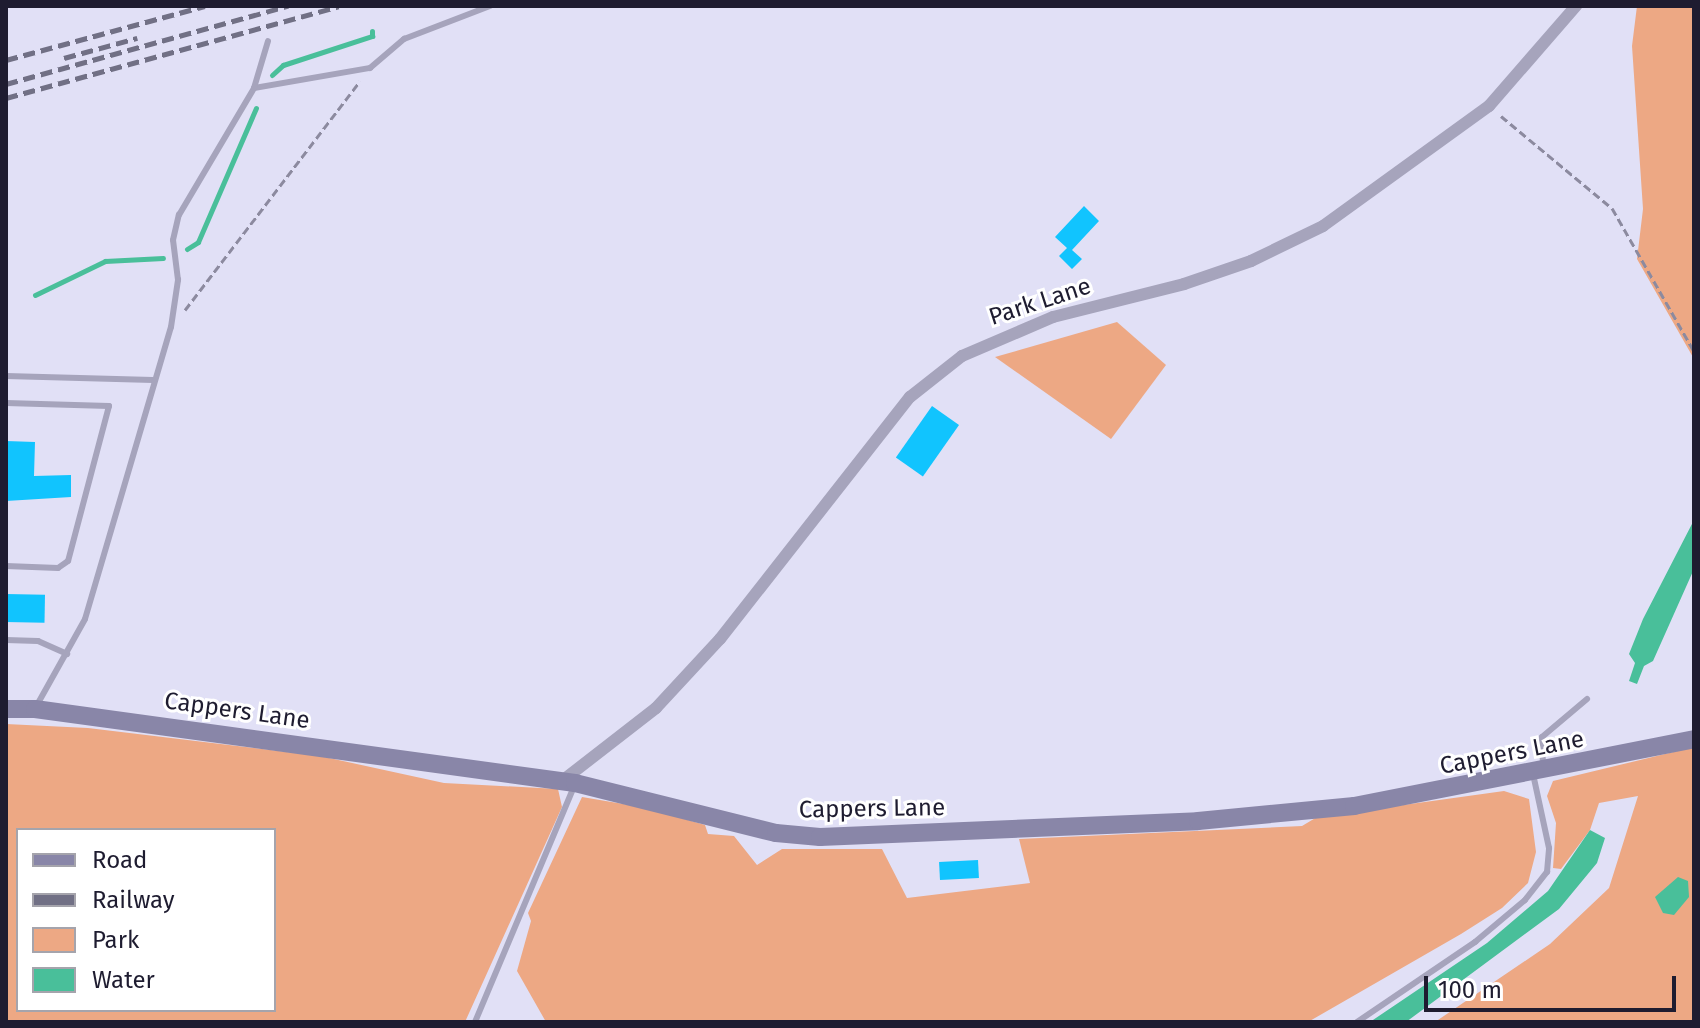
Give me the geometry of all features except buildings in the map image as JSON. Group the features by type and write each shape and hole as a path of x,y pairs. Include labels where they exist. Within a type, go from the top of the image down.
{"street":[{"name":"Park Lane","path":"569,782 656,708 729,628 910,397 962,356 1003,334 1053,317 1184,284 1251,261 1323,226 1489,106 1576,6"},
{"name":"Cappers Lane","path":"6,709 35,709 569,782 776,833 872,838 1198,821 1354,806 1538,773 1694,739"}],"lane":[{"path":"254,88 370,68 404,39 490,6"},
{"path":"35,709 85,619 171,327 178,280 173,240 179,215 254,88 268,41"},
{"path":"6,376 153,380"},
{"path":"6,403 109,406 68,561 58,568 6,566"},
{"path":"6,640 38,641 67,654"},
{"path":"1357,1022 1475,942 1525,900 1547,872 1549,848 1538,773 1542,737 1587,699"},
{"path":"475,1022 569,782"}],"path":[{"path":"171,327 370,68"},
{"path":"1489,106 1612,208 1694,351"}],"green space":[{"path":"1637,6 1694,6 1694,359 1637,259 1643,209 1632,46"},
{"path":"1117,322 1166,365 1111,439 995,357"},
{"path":"6,724 88,728 320,756 444,783 558,789 562,807 465,1022 6,1022"},
{"path":"1694,747 1694,1022 1435,1022 1550,944 1609,888 1638,796 1599,803 1590,830 1561,869 1553,868 1556,823 1547,796 1553,781"},
{"path":"1504,791 1529,799 1536,852 1528,883 1502,908 1461,934 1308,1022 546,1022 517,971 531,921 528,913 582,797 647,808 705,825 708,834 734,836 757,865 782,849 882,849 907,898 1030,883 1019,839 1302,826 1317,817"}],"water":[{"path":"1694,520 1694,569 1653,661 1644,666 1637,684 1629,681 1635,663 1629,654 1643,619"},
{"path":"1590,830 1605,838 1597,863 1559,909 1406,1022 1370,1022 1487,943 1548,891"},
{"path":"1678,877 1688,881 1689,897 1674,915 1663,913 1655,897"}],"waterway":[{"path":"272,75 283,65 372,36 372,31"},
{"path":"187,249 198,242 256,108"},
{"path":"35,295 105,261 163,258"}],"railway":[{"path":"6,60 205,6"},
{"path":"6,84 288,6"},
{"path":"6,98 339,6"},
{"path":"64,58 137,38"}]}
